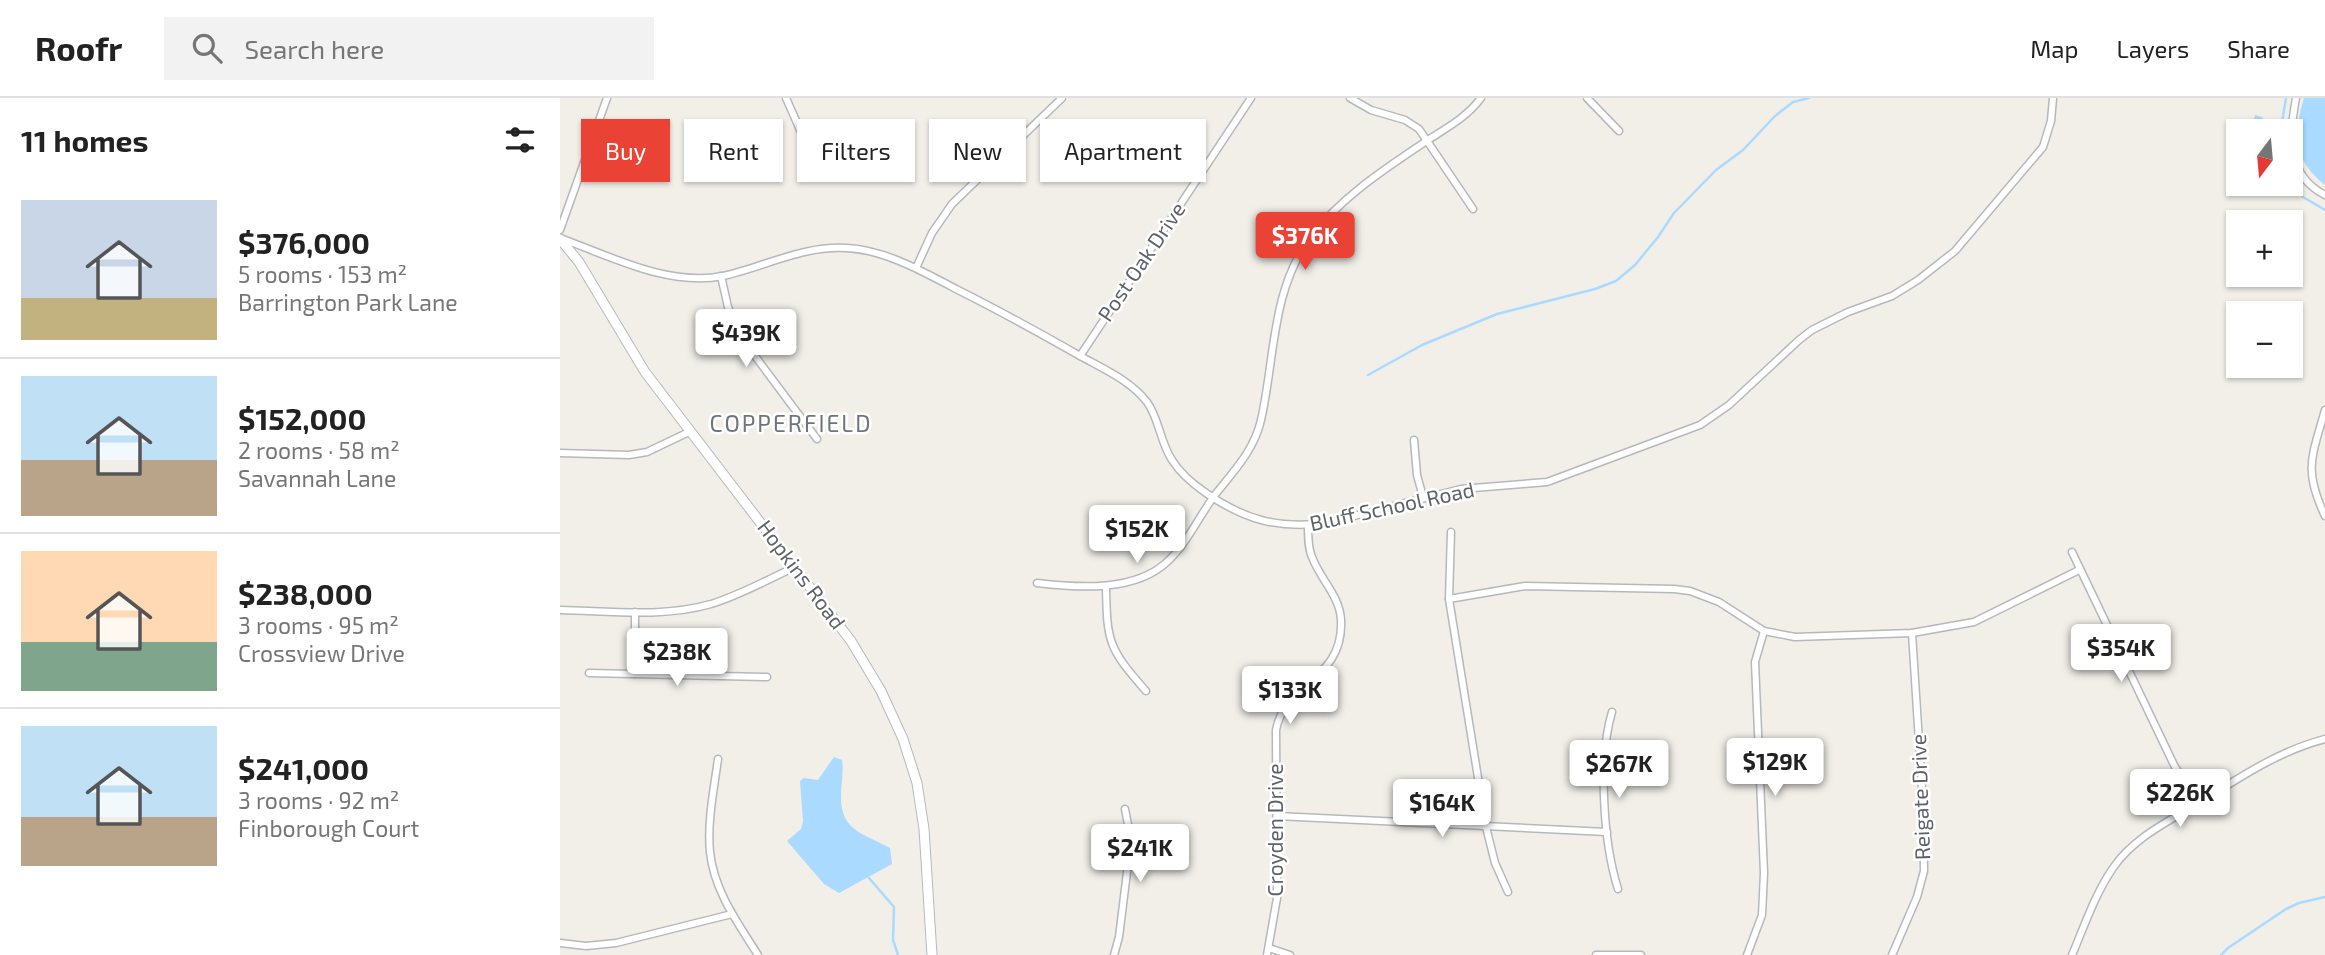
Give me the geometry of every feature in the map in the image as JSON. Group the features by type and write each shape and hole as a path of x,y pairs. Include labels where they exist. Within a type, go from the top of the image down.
{"main road":[{"name":"Hopkins Road","path":"560,238 579,262 645,372 851,640 881,691 903,739 917,783 924,830 932,955"}],"street":[{"path":"560,230 607,98"},
{"path":"786,98 797,123"},
{"path":"916,268 932,233 952,204 1062,98"},
{"name":"Post Oak Drive","path":"1080,356 1251,98"},
{"path":"1350,98 1371,110 1405,120 1419,129 1472,209"},
{"path":"1037,583 1106,586 1139,579 1161,567 1251,450 1261,421 1278,316 1286,286 1298,257 1309,240 1340,205 1363,186 1465,117 1481,98"},
{"path":"1587,98 1619,131"},
{"name":"Bluff School Road","path":"560,238 648,270 683,277 721,276 805,252 836,248 861,249 916,268 1129,384 1149,405 1172,461 1196,486 1213,498 1242,515 1257,520 1292,526 1307,525 1326,523 1461,489 1547,482 1678,434 1716,415 1812,330 1892,296 1955,251 2043,147 2053,98"},
{"path":"2296,98 2291,132 2294,161 2311,185 2325,195"},
{"path":"721,276 728,307 740,336 817,439"},
{"path":"2325,410 2310,474 2314,493 2325,516"},
{"path":"560,453 629,455 647,452 691,431"},
{"path":"1414,440 1423,497"},
{"name":"Croyden Drive","path":"1268,952 1277,898 1278,720 1287,703 1331,662 1341,630 1338,603 1311,557 1307,525"},
{"path":"1451,531 1449,599 1486,827 1495,863 1508,892"},
{"path":"2072,551 2175,767 2199,803"},
{"path":"560,610 671,611 711,604 795,567"},
{"path":"1449,599 1525,586 1674,589 1718,602 1765,631 1795,637 1912,633 1973,622 2079,570"},
{"path":"1106,586 1107,629 1113,649 1120,662 1146,691"},
{"path":"635,612 635,674"},
{"path":"1747,955 1762,915 1764,873 1755,663 1765,631"},
{"name":"Reigate Drive","path":"1892,955 1917,897 1924,871 1923,804 1912,633"},
{"path":"589,673 767,677"},
{"path":"1612,712 1606,732 1603,769 1607,832 1618,888"},
{"path":"2071,955 2113,868 2130,848 2256,766 2299,746 2325,739"},
{"path":"718,759 710,850 714,872 732,914 758,955"},
{"path":"1114,955 1119,937 1130,848 1125,809"},
{"path":"1277,817 1607,832"},
{"path":"560,943 586,946 616,943 732,914"},
{"path":"1268,952 1290,955"},
{"path":"1596,955 1641,955"}],"water":[{"path":"2304,98 2325,98 2325,185 2314,176 2303,159 2303,119 2299,119"},
{"path":"834,757 842,760 841,795 844,816 849,824 862,834 890,848 892,864 839,893 824,884 787,841 801,829 803,821 800,781 804,778 818,780"}],"waterway":[{"path":"1368,375 1422,345 1497,314 1616,281 1635,265 1674,213 1716,170 1743,150 1775,116 1793,102 1809,98"},
{"path":"2282,119 2286,98"},
{"path":"2302,196 2325,210"},
{"path":"869,878 894,907 893,940 898,955"},
{"path":"2221,955 2286,909 2325,897"}],"district":[{"name":"COPPERFIELD","path":"791,424"}]}
